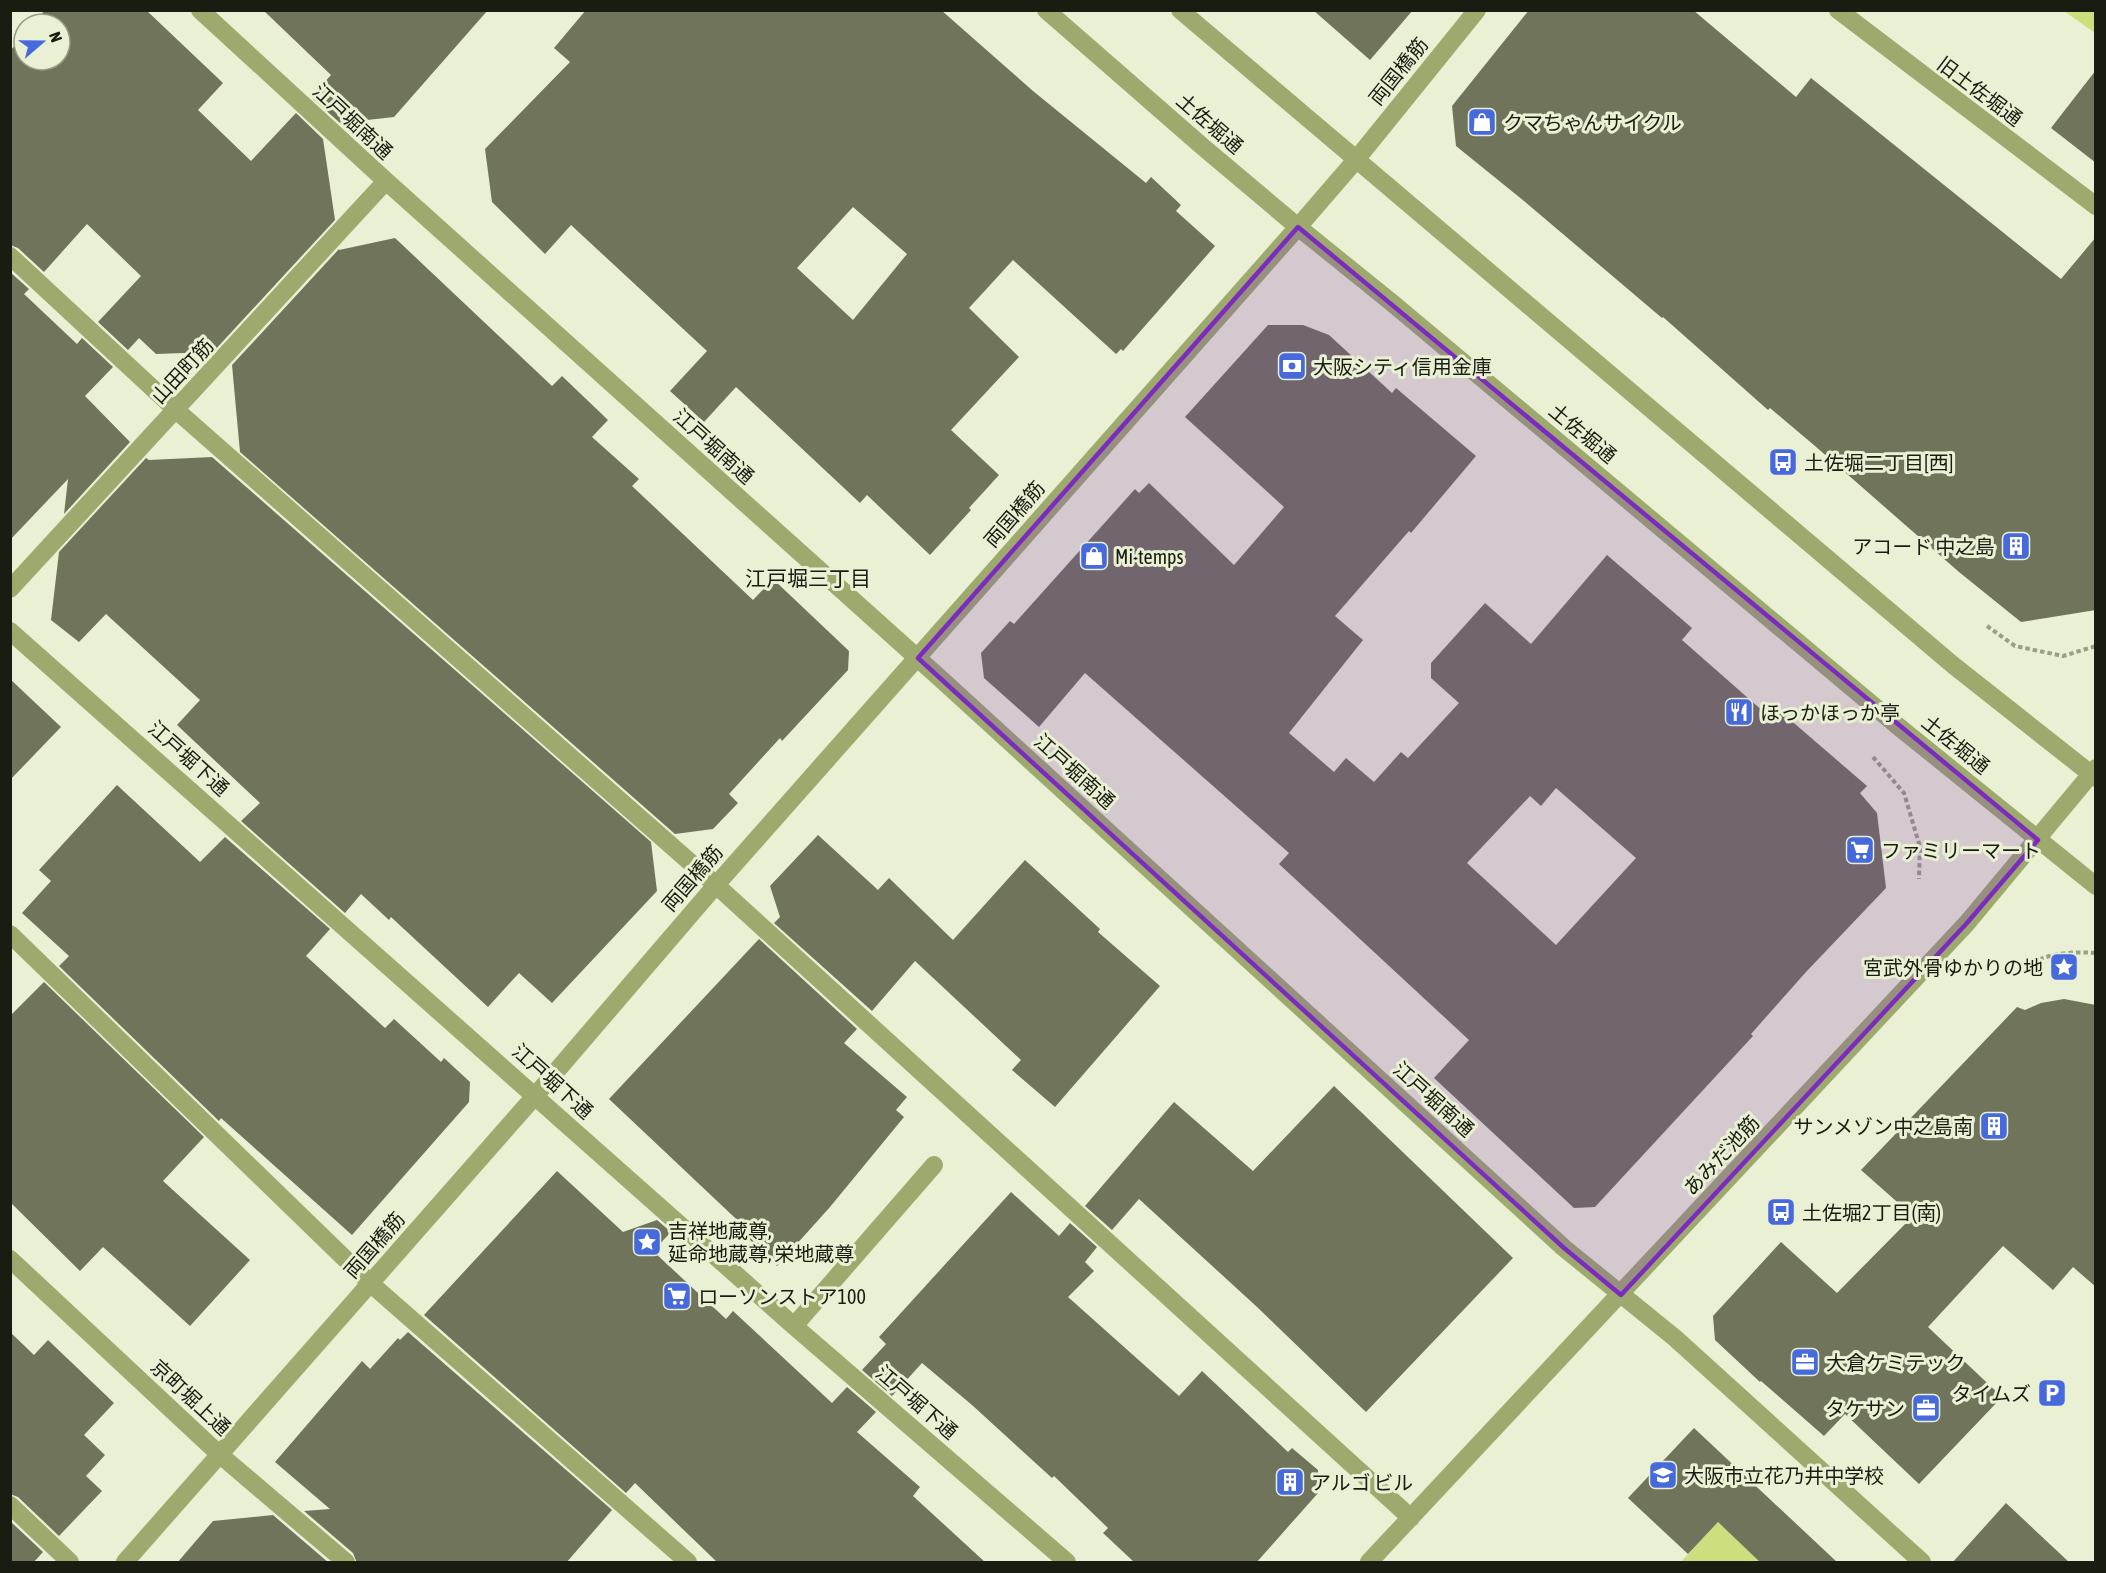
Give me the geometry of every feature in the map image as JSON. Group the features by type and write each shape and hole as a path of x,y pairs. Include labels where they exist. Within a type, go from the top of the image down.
{"street":[{"name":"江戸堀南通","path":"200,10 386,181 918,658 1564,1248 1675,1338 1922,1563"},
{"name":"土佐堀通","path":"1046,10 1298,227 1890,719 2096,886"},
{"path":"1179,10 1953,665 2094,774"},
{"name":"両国橋筋","path":"125,1563 536,1096 716,885 1298,227 1477,10"},
{"name":"旧土佐堀通","path":"1838,10 2096,206"},
{"name":"山田町筋","path":"10,589 386,181"},
{"path":"10,256 176,410 716,885 1411,1518"},
{"name":"江戸堀下通","path":"10,631 794,1326 1066,1563"},
{"name":"あみだ池筋","path":"1369,1563 1967,923 2094,774"},
{"path":"10,934 370,1283 688,1563"},
{"path":"794,1326 934,1165"},
{"name":"京町堀上通","path":"10,1259 219,1454 346,1563"},
{"path":"10,1505 70,1563"}],"path":[{"path":"1987,626 2015,646 2063,656 2096,646"},
{"path":"1873,757 1904,793 1920,847 1919,879"},
{"path":"2019,969 2034,961 2067,951 2096,953"}],"highlighted area":[{"path":"1298,227 2038,840 1967,923 1621,1295 1564,1248 918,658"}],"shaded area":[{"path":"2064,11 2095,11 2095,33"},
{"path":"1718,1522 1761,1562 1681,1562"}],"building":[{"path":"45,10 146,10 223,83 198,110 251,161 296,113 323,139 335,220 213,352 156,354 139,338 128,350 98,322 141,276 87,224 44,272 18,248 10,245 10,51 12,49 12,72 72,72 72,12 43,12"},
{"path":"263,10 488,10 394,117 340,123 311,97 331,75"},
{"path":"586,10 941,10 1033,91 1146,183 1151,177 1181,205 1176,211 1215,246 1123,351 1121,349 1116,354 1013,260 969,308 1019,357 951,430 999,475 930,555 867,495 860,503 736,387 704,422 670,391 707,351 571,225 545,254 492,202 485,149 570,62 554,48","holes":["853,207 907,254 853,320 797,268"]},
{"path":"1313,10 1413,10 1370,60"},
{"path":"1529,10 1693,10 1796,97 1811,78 2061,279 2096,237 2096,610 2021,622 1959,572 1770,408 1768,410 1663,317 1456,146 1452,106"},
{"path":"2096,70 2096,163 2051,128"},
{"path":"395,238 552,386 562,376 608,420 592,437 639,479 632,486 753,600 773,579 849,651 848,670 782,741 780,738 729,794 738,803 713,829 675,834 240,452 232,365 339,249"},
{"path":"10,272 29,289 24,294 77,344 82,338 113,367 85,396 130,442 64,514 68,479 10,540"},
{"path":"1268,325 1303,325 1329,335 1392,393 1396,388 1476,456 1411,533 1409,531 1335,616 1363,640 1289,733 1334,772 1346,758 1374,782 1401,752 1408,758 1459,703 1431,678 1431,663 1485,603 1531,644 1607,555 1692,628 1682,640 1773,720 1780,711 1867,786 1860,793 1877,813 1886,888 1806,972 1751,1034 1753,1036 1595,1207 1574,1208 1434,1078 1469,1040 1279,864 1289,853 1085,673 1039,727 984,678 981,653 1010,621 1014,624 1135,489 1139,493 1149,483 1234,565 1284,507 1185,417","holes":["1556,788 1636,858 1556,945 1467,863 1530,796 1541,806"]},
{"path":"212,457 651,842 657,891 552,1003 519,973 488,1007 391,917 389,920 361,894 345,913 241,821 260,803 177,725 200,700 106,614 79,642 51,620 59,552 146,458 149,460"},
{"path":"10,679 61,727 10,780"},
{"path":"117,785 200,862 225,837 330,929 306,956 385,1028 394,1019 441,1062 444,1058 470,1082 469,1102 352,1235 221,1118 219,1121 59,966 69,956 22,913 51,881 39,870"},
{"path":"818,835 878,890 889,878 953,940 1025,860 1100,929 1098,932 1160,986 1055,1107 1012,1070 1021,1060 915,961 872,1011 774,923 780,917 770,886"},
{"path":"759,939 857,1029 844,1043 907,1097 896,1110 904,1117 830,1207 777,1266 747,1237 751,1233 609,1099"},
{"path":"44,982 204,1137 163,1181 250,1260 190,1326 103,1247 80,1271 10,1202 10,1016"},
{"path":"2064,999 2096,1005 2096,1287 2073,1267 2053,1290 2003,1246 1928,1327 2002,1397 1919,1484 1845,1414 1824,1436 1715,1340 1713,1316 1781,1242 1837,1293 1913,1216 1861,1170 2017,1007 2025,1010 2041,1003"},
{"path":"1334,1086 1513,1258 1366,1412 1256,1306 1139,1199 1112,1230 1085,1206 1174,1102 1253,1171"},
{"path":"557,1171 623,1232 657,1220 671,1232 653,1251 726,1319 733,1311 832,1403 847,1387 876,1412 857,1432 920,1487 913,1496 986,1563 718,1563 635,1483 626,1493 424,1315"},
{"path":"1011,1192 1059,1236 1070,1223 1097,1247 1085,1262 1094,1271 1068,1297 1179,1396 1202,1371 1288,1452 1292,1448 1318,1470 1318,1493 1256,1563 1135,1563 1103,1533 1108,1528 1054,1476 1052,1478 922,1363 892,1396 862,1370 886,1344 879,1337"},
{"path":"10,1332 34,1355 48,1340 114,1403 84,1435 105,1455 86,1476 102,1491 59,1536 18,1497 10,1494"},
{"path":"408,1332 612,1510 566,1563 357,1563 353,1553 304,1511 330,1509 275,1462 362,1361 370,1369 398,1338 400,1340"},
{"path":"1694,1428 1838,1563 1761,1563 1718,1522 1688,1554 1628,1498"},
{"path":"2006,1503 2070,1563 1952,1563"},
{"path":"273,1515 329,1563 177,1563 213,1521"},
{"path":"10,1521 43,1552 33,1563 10,1563"}],"place":[{"name":"クマちゃんサイクル","path":"1482,122"},
{"name":"大阪シティ信用金庫","path":"1292,366"},
{"name":"土佐堀二丁目[西]","path":"1783,462"},
{"name":"アコード 中之島","path":"2016,546"},
{"name":"Mi-temps","path":"1094,556"},
{"name":"ほっかほっか亭","path":"1739,712"},
{"name":"ファミリーマート","path":"1860,850"},
{"name":"宮武外骨ゆかりの地","path":"2064,967"},
{"name":"サンメゾン中之島南","path":"1994,1126"},
{"name":"土佐堀2丁目(南)","path":"1781,1212"},
{"name":"吉祥地蔵尊, 延命地蔵尊, 栄地蔵尊","path":"647,1242"},
{"name":"ローソンストア100","path":"677,1296"},
{"name":"大倉ケミテック","path":"1805,1362"},
{"name":"タイムズ","path":"2052,1393"},
{"name":"タケサン","path":"1926,1408"},
{"name":"大阪市立花乃井中学校","path":"1663,1475"},
{"name":"アルゴ ビル","path":"1290,1482"}],"district":[{"name":"江戸堀三丁目","path":"808,578"}]}
